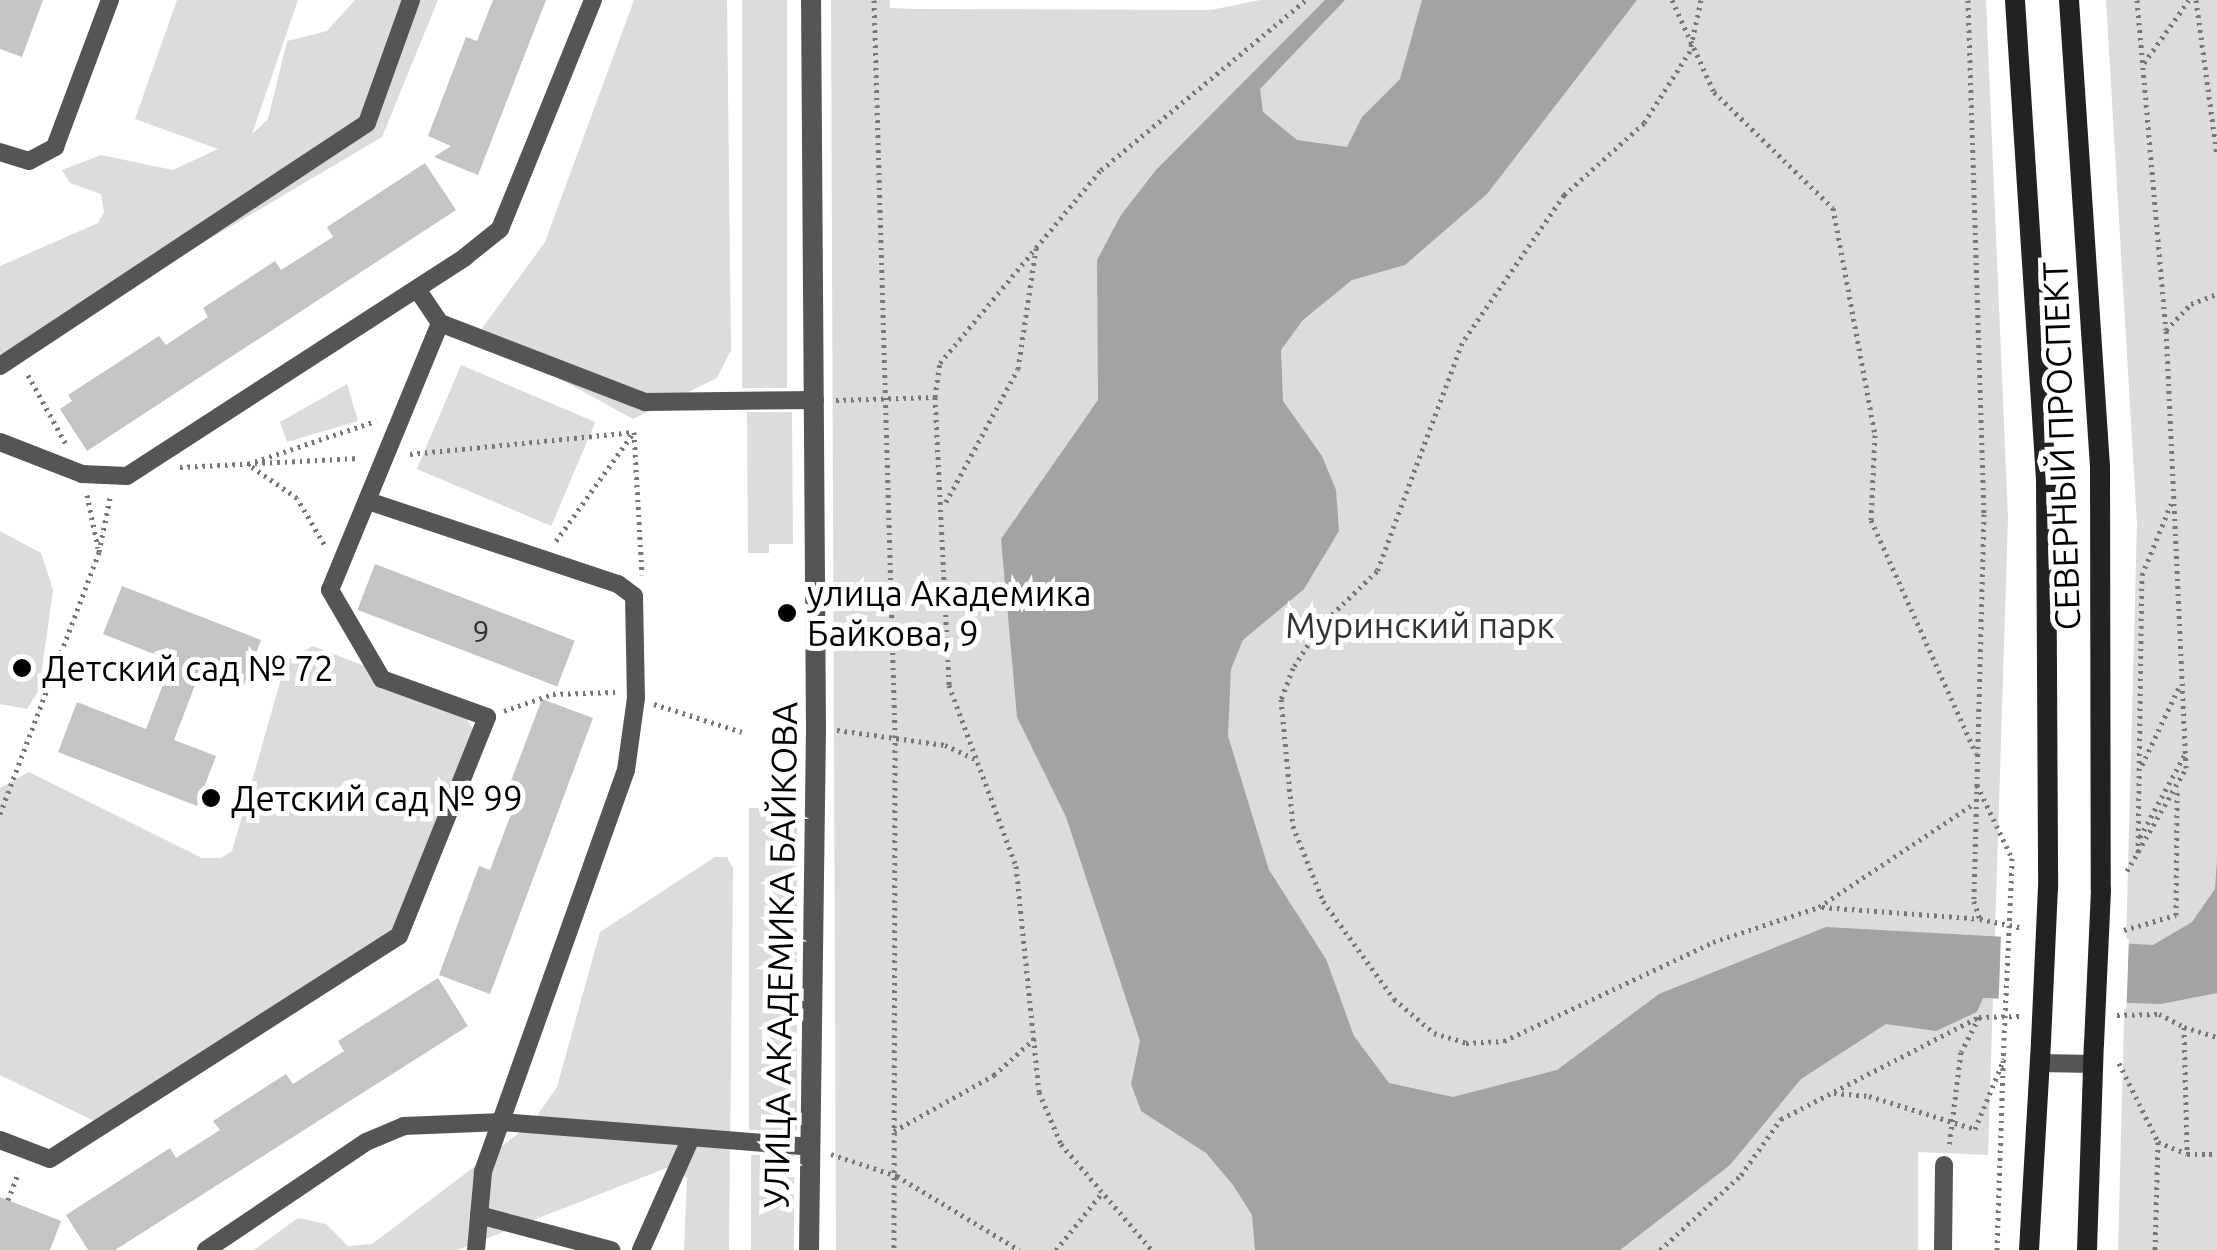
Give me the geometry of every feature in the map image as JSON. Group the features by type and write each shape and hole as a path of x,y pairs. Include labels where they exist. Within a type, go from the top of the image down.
{"main road":[{"name":"СЕВЕРНЫЙ ПРОСПЕКТ","path":"2015,0 2046,478 2048,888 2040,1052"},
{"name":"СЕВЕРНЫЙ ПРОСПЕКТ","path":"2069,0 2100,465 2101,890 2094,1054"},
{"path":"2030,1250 2040,1052"},
{"path":"2087,1250 2094,1054"}],"street":[{"name":"УЛИЦА АКАДЕМИКА БАЙКОВА","path":"809,1250 816,728 811,0"}],"lane":[{"path":"0,152 30,160 55,147 110,0"},
{"path":"0,366 367,122 411,0"},
{"path":"0,442 114,480 142,468 418,289 500,228 593,0"},
{"path":"418,289 440,323 644,402 815,400"},
{"path":"0,1140 50,1159 399,936 487,717 382,679 346,626 330,590 440,323"},
{"path":"368,501 634,596 636,698 626,770 502,1122 479,1214 476,1250"},
{"path":"2040,1052 2094,1054"},
{"path":"206,1250 366,1142 404,1126 502,1122 811,1147"},
{"path":"642,1250 690,1140"},
{"path":"1943,1250 1944,1165"},
{"path":"479,1214 611,1250"}],"path":[{"path":"874,0 896,735 894,1250"},
{"path":"1152,1250 1061,1144 1038,1092 1036,1037 1016,866 949,685 946,502 935,397 940,363 1101,170 1306,0"},
{"path":"1672,0 1690,50 1714,92 1833,208 1875,435 1871,520 1976,755"},
{"path":"1701,0 1690,50 1644,123 1564,195 1462,343 1376,571 1320,626 1293,668 1281,700 1293,826 1323,901 1394,999 1434,1033 1466,1044 1504,1041 1712,942 1819,907 1975,803"},
{"path":"1968,0 1984,514 1975,782 2012,858 1997,1250"},
{"path":"2126,881 2182,780 2185,754 2166,330 2137,0"},
{"path":"2142,65 2192,0"},
{"path":"2192,0 2217,155"},
{"path":"946,502 1018,369 1037,245"},
{"path":"2166,330 2191,304 2217,294"},
{"path":"815,400 935,397"},
{"path":"542,560 634,432 644,402"},
{"path":"248,464 403,413"},
{"path":"142,468 386,457 634,432"},
{"path":"634,432 645,567 634,596"},
{"path":"248,464 297,498 326,550"},
{"path":"0,814 99,552 114,480"},
{"path":"2137,856 2142,575 2174,499"},
{"path":"2140,768 2182,682"},
{"path":"816,728 896,735 974,759"},
{"path":"2139,839 2185,754"},
{"path":"1819,907 1980,919"},
{"path":"2098,1015 2158,1014 2184,1028 2217,1037"},
{"path":"1660,1250 1741,1175 1781,1119 1979,1017 2039,1016"},
{"path":"1955,1124 1961,1052 1979,1017"},
{"path":"2184,1028 2188,1154"},
{"path":"893,1132 994,1076 1036,1037"},
{"path":"1833,1094 1869,1096 1975,1128 2004,1059"},
{"path":"2118,1062 2158,1142 2155,1250"},
{"path":"2158,1142 2188,1154 2217,1154"},
{"path":"811,1147 896,1176 1019,1250"},
{"path":"8,1200 27,1150"},
{"path":"1056,1250 1102,1192"}],"green space":[{"path":"177,0 298,0 252,134 268,119 287,41 327,31 355,0 438,0 382,137 0,363 0,266 98,223 104,212 101,194 70,183 62,170 101,155 173,170 218,149 135,119"},
{"path":"634,0 727,0 731,350 717,378 633,419 478,334 545,242"},
{"path":"742,0 787,0 787,388 742,388"},
{"name":"Муринский парк","path":"831,0 890,0 890,8 915,9 1211,10 1260,0 1986,0 2008,518 1988,1155 1918,1152 1918,1250 836,1250"},
{"path":"2106,0 2217,0 2217,1250 2118,1250 2137,524"},
{"path":"461,365 595,422 551,526 417,469"},
{"path":"347,384 358,421 287,442 280,422"},
{"path":"747,412 792,412 793,544 769,544 769,553 748,553"},
{"name":"Детский сад № 72","path":"0,531 41,553 53,590 39,690 27,709 0,704"},
{"path":"313,646 455,701 473,729 388,946 96,1122 0,1075 0,788 29,772 202,858 221,858 232,851 286,661"},
{"path":"749,808 797,808 797,1130 749,1130"},
{"path":"715,857 727,857 733,868 729,1250 684,1250 687,1178 669,1167 457,1250 254,1250 298,1218 326,1224 348,1246 372,1244 532,1123 557,1087 600,932"},
{"path":"751,1155 794,1155 794,1250 751,1250"}],"shaded area":[{"path":"1325,0 1345,0 1260,89 1263,112 1297,140 1347,147 1362,117 1400,79 1422,0 1637,0 1487,194 1405,265 1352,280 1303,320 1281,350 1283,401 1322,456 1336,490 1339,531 1304,589 1243,640 1231,669 1228,736 1269,870 1326,959 1354,1036 1389,1083 1453,1097 1557,1070 1659,994 1826,927 2153,945 2192,922 2215,889 2217,860 2217,993 2161,1004 1983,998 1977,1012 1936,1031 1886,1024 1801,1079 1730,1165 1620,1250 1255,1250 1252,1215 1233,1185 1206,1153 1141,1111 1131,1084 1140,1041 1066,817 1017,717 1001,539 1098,400 1097,260 1121,215 1156,170"}],"pier":[{"path":"2001,934 2129,938 2126,1008 1999,1004"}],"building":[{"path":"0,0 43,0 22,57 0,49"},
{"path":"493,0 546,0 478,175 434,157 451,146 428,136 466,37 477,41"},
{"path":"425,163 456,210 87,451 60,409 72,401 68,395 159,336 166,345 208,317 203,308 275,261 281,270 333,237 327,227"},
{"path":"375,564 575,641 557,686 357,610"},
{"path":"122,586 261,640 243,688 200,672 174,740 216,756 197,806 58,752 77,702 146,729 172,661 103,634"},
{"path":"542,699 593,718 490,994 439,975 479,866 490,870 514,806 503,802"},
{"path":"438,978 468,1026 115,1250 88,1250 66,1215 170,1148 176,1158 220,1130 213,1121 286,1074 293,1084 344,1051 338,1041"},
{"path":"0,1197 61,1221 50,1250 0,1250"}],"place":[{"name":"улица Академика Байкова, 9","path":"787,613"},
{"name":"Детский сад № 72","path":"22,668"},
{"name":"Детский сад № 99","path":"211,798"}]}
